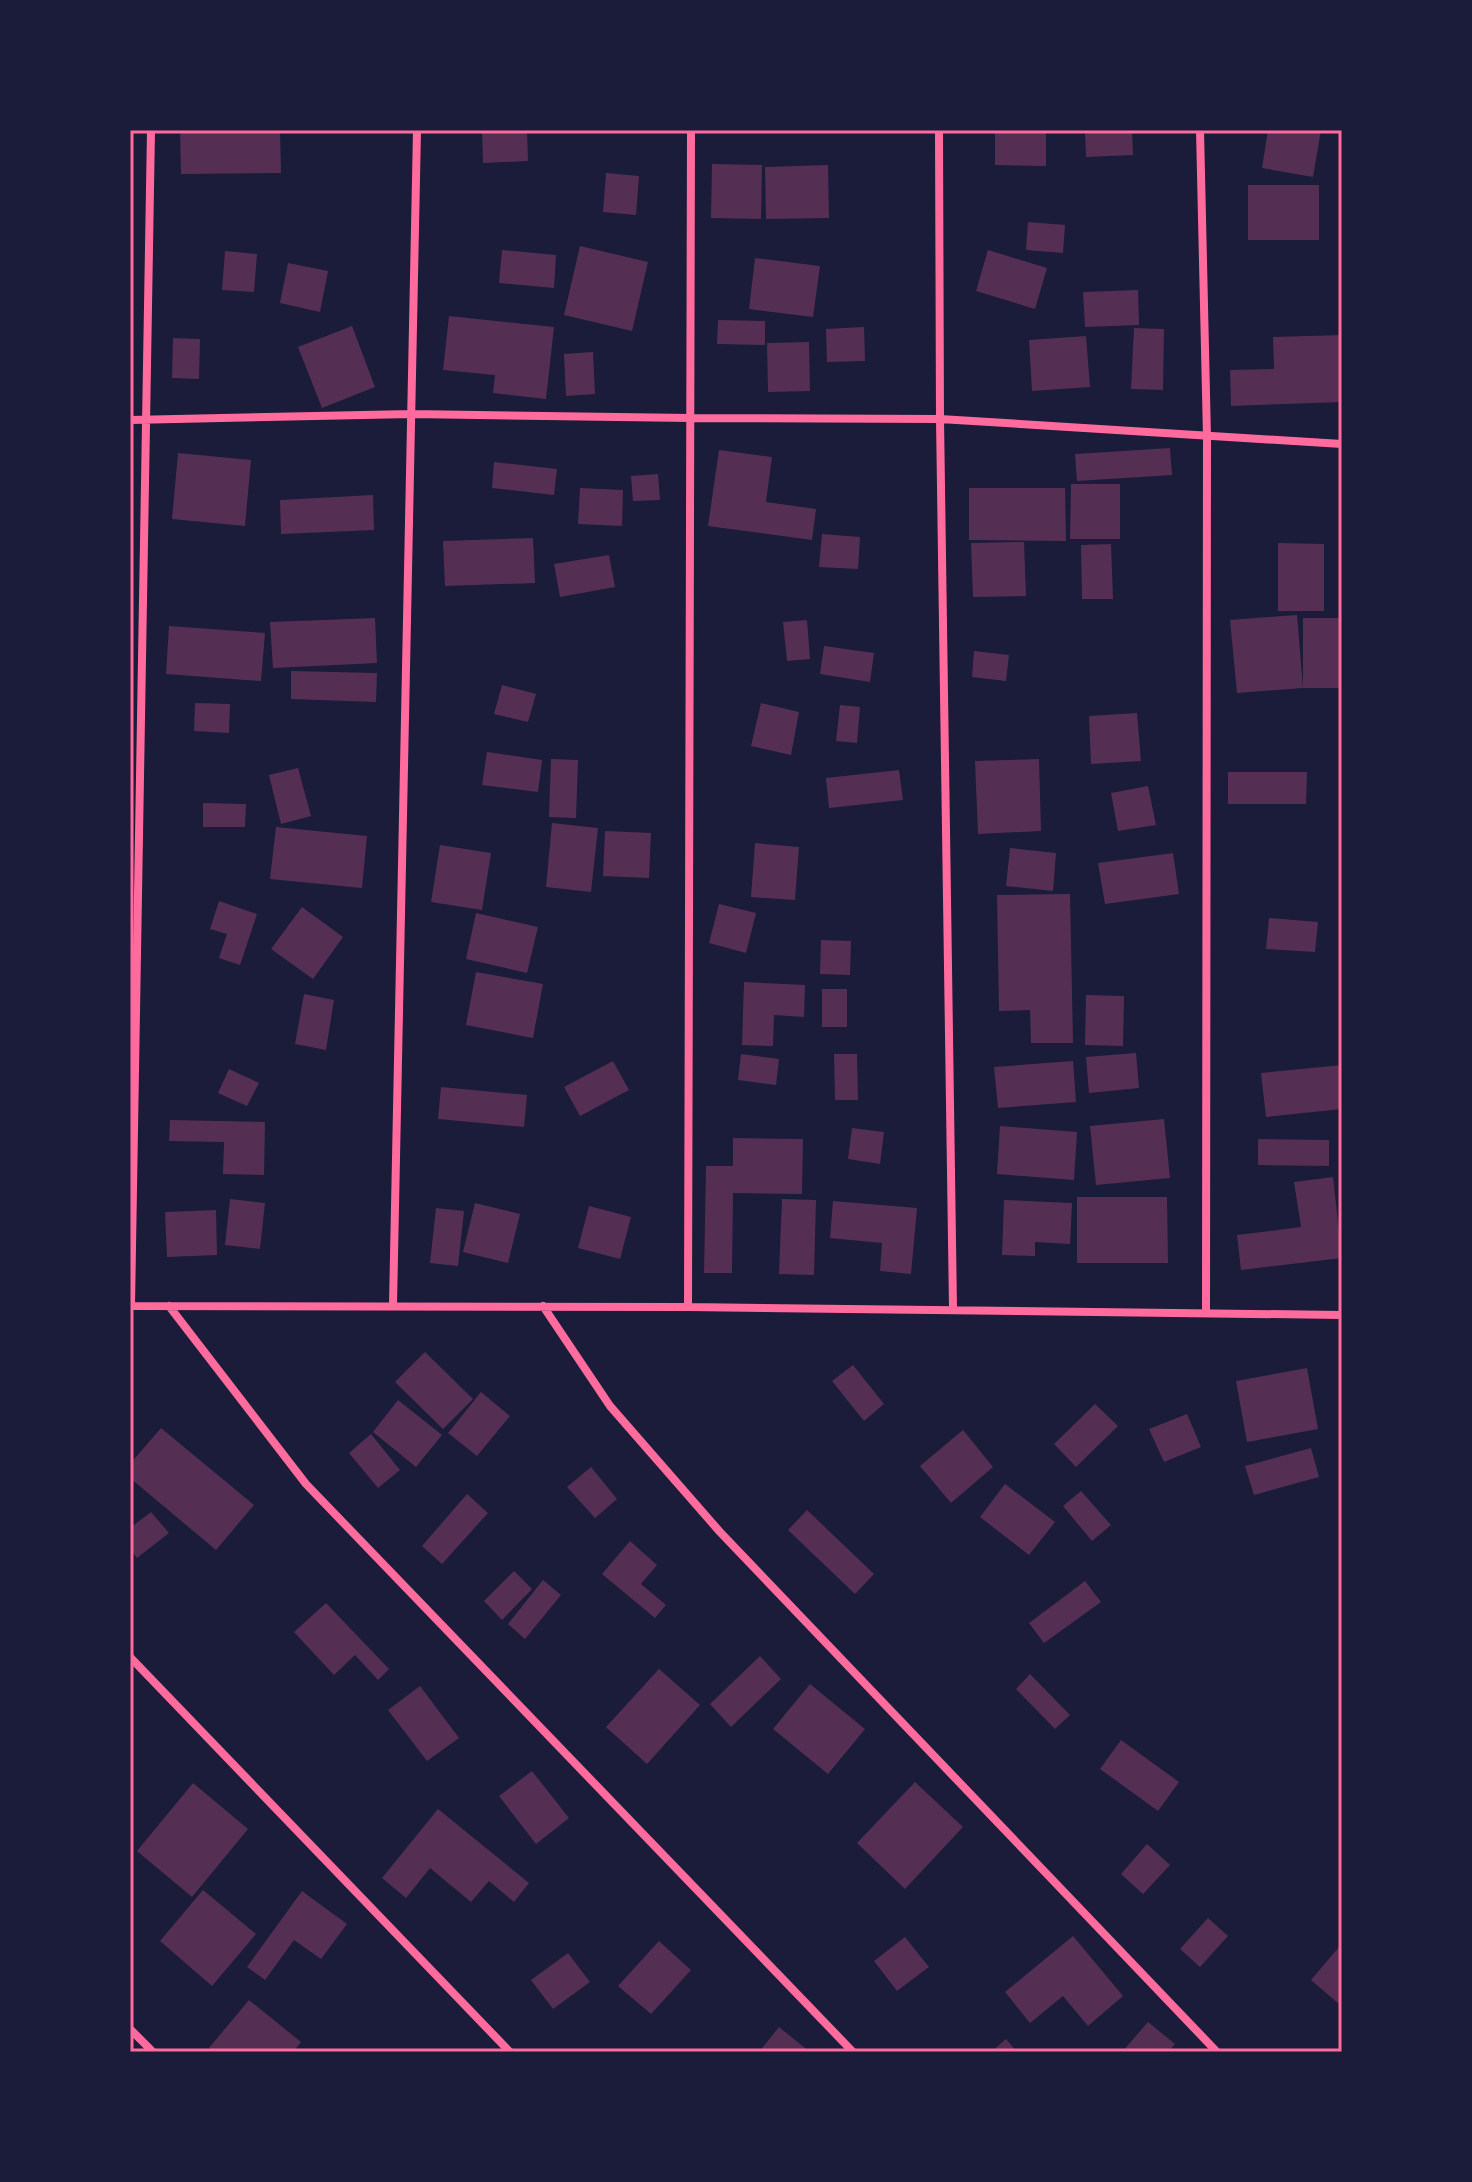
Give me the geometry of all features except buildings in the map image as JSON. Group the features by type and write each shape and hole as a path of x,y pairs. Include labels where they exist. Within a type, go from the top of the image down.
{"street":[{"path":"151,130 131,1306 688,1307 1342,1315"},
{"path":"393,1305 417,130"},
{"path":"688,1307 691,130"},
{"path":"939,130 940,419 953,1309"},
{"path":"1200,130 1207,437 1206,1312"},
{"path":"130,420 412,414 940,419 1342,444"},
{"path":"169,1306 306,1484 853,2052"},
{"path":"543,1306 610,1406 720,1532 1217,2052"},
{"path":"130,1657 510,2052"},
{"path":"130,2029 153,2052"}]}
